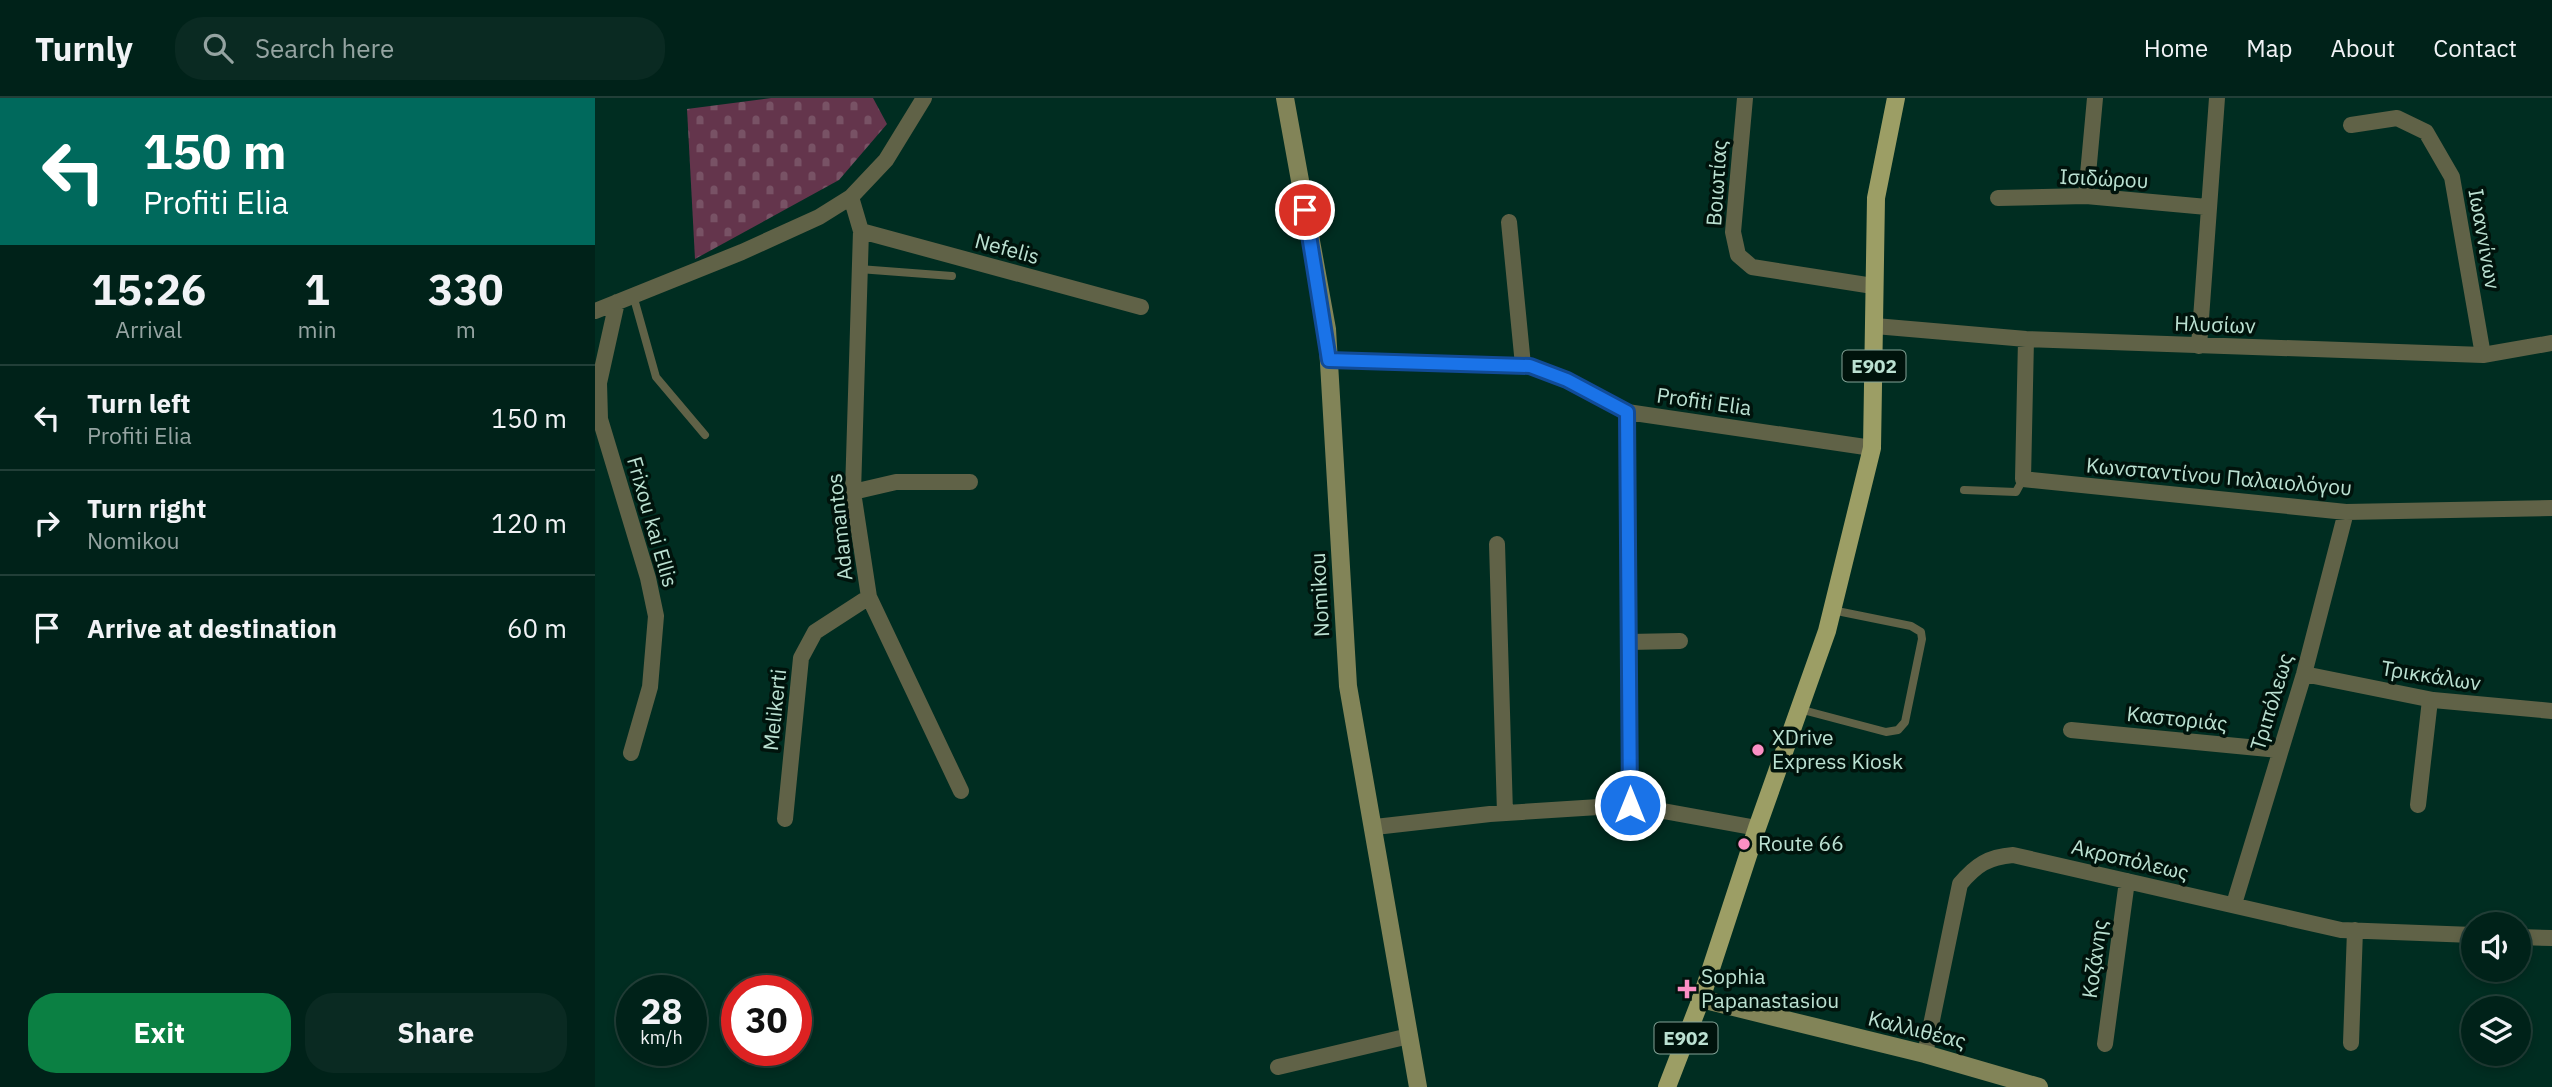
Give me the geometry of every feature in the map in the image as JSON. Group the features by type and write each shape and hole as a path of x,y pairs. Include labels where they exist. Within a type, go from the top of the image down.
{"main road":[{"name":"E902","path":"1668,1087 1701,999 1832,610 1872,448 1876,198 1896,98"}],"street":[{"path":"595,311 753,247 819,217 851,197 885,160 923,98"},
{"name":"Nomikou","path":"1285,98 1329,360 1348,686 1375,827 1418,1087"},
{"name":"Βοιωτίας","path":"1745,98 1733,232 1738,255 1752,267 1873,286"},
{"path":"2086,197 2095,98"},
{"path":"2199,346 2217,98"},
{"name":"Ιωαννίνων","path":"2351,125 2397,118 2427,132 2452,177 2483,355"},
{"name":"Adamantos","path":"851,197 861,231 853,492 869,597 961,791"},
{"name":"Ισιδώρου","path":"1998,198 2086,197 2207,207"},
{"path":"1509,222 1523,365"},
{"name":"Nefelis","path":"861,231 1141,307"},
{"name":"Frixou kai Ellis","path":"617,302 599,383 600,419 649,578 656,616 650,687 631,753"},
{"name":"Ηλυσίων","path":"1875,326 2027,339 2483,355 2552,343"},
{"path":"2023,479 2027,339"},
{"name":"Profiti Elia","path":"1329,360 1523,365 1567,380 1627,412 1872,448"},
{"path":"1627,412 1630,805"},
{"name":"Κωνσταντίνου Παλαιολόγου","path":"2023,479 2346,512 2552,508"},
{"path":"853,492 896,482 971,482"},
{"name":"Τριπόλεως","path":"2234,904 2279,750 2305,674 2346,512"},
{"path":"1497,544 1504,813"},
{"name":"Melikerti","path":"785,819 801,658 815,632 869,597"},
{"path":"1629,642 1680,641"},
{"name":"Τρικκάλων","path":"2305,674 2430,700 2552,711"},
{"path":"2418,805 2430,700"},
{"name":"Καστοριάς","path":"2071,730 2279,750"},
{"path":"1375,827 1504,813 1630,805 1757,828"},
{"name":"Ακροπόλεως","path":"1926,1054 1960,884 1974,867 1994,857 2013,855 2355,930 2461,934"},
{"name":"Κοζάνης","path":"2105,1044 2127,881"},
{"path":"2351,1043 2355,930"},
{"path":"2531,937 2552,938"},
{"name":"Καλλιθέας","path":"1701,999 1926,1054 2039,1087"},
{"path":"1278,1067 1409,1036"}],"lane":[{"path":"859,269 952,276"},
{"path":"633,295 656,377 705,435"},
{"path":"1964,491 2016,492 2023,479"},
{"path":"1799,709 1886,732 1898,730 1905,722 1922,639 1921,632 1911,626 1832,610"}],"green space":[{"path":"771,98 873,98 887,124 839,180 695,259 687,109"}],"place":[{"name":"XDrive Express Kiosk","path":"1758,750"},
{"name":"Route 66","path":"1744,844"},
{"name":"Sophia Papanastasiou","path":"1687,989"}],"route":[{"path":"1305,210 1327,329 1329,360 1530,366 1567,380 1627,412 1630,805"}]}
